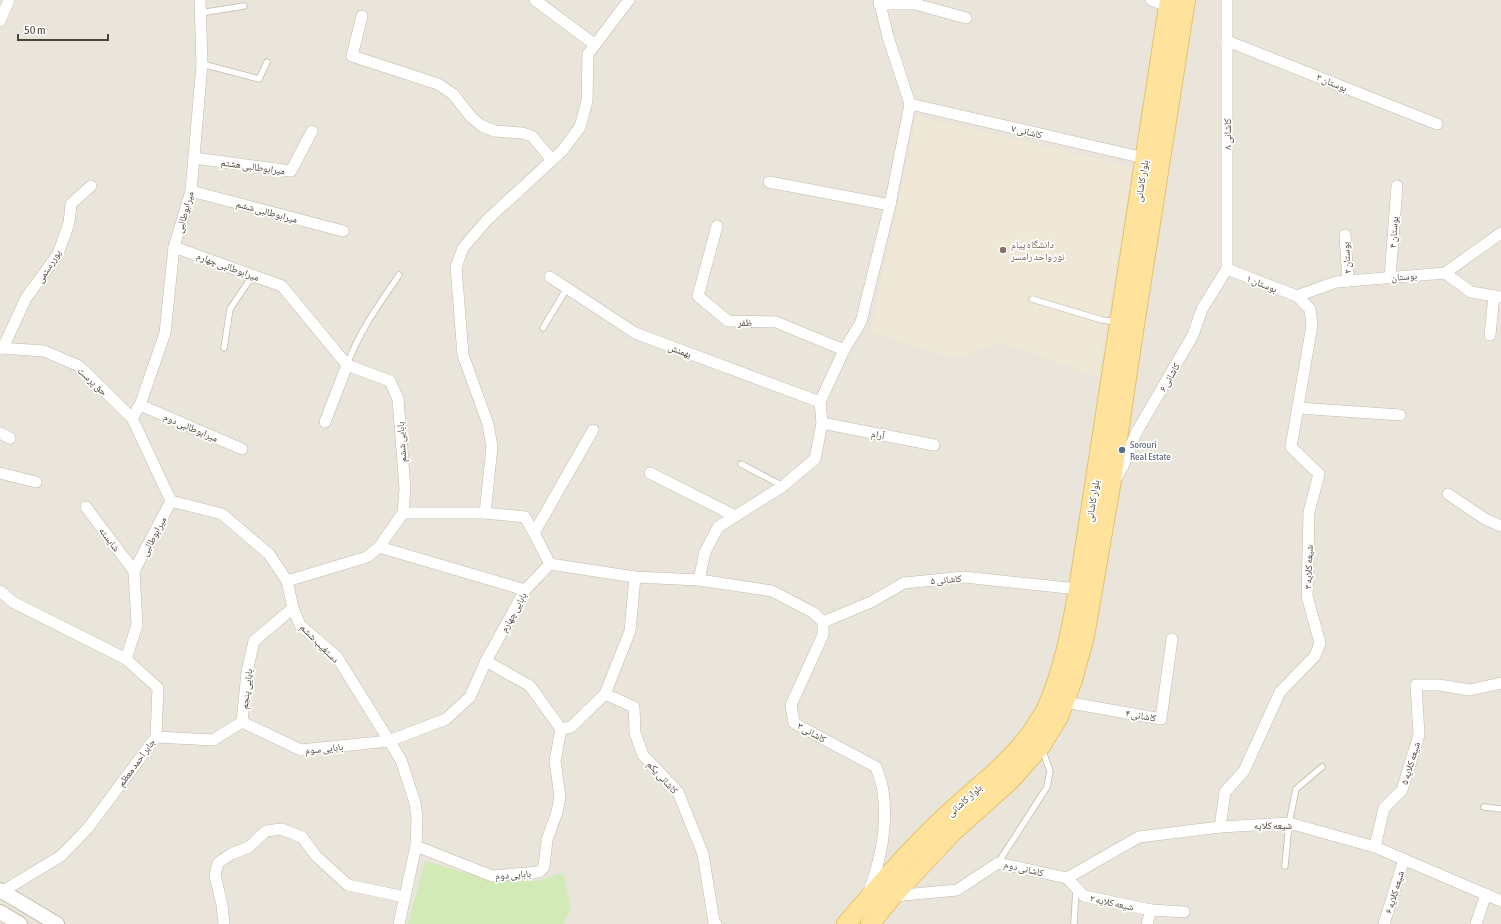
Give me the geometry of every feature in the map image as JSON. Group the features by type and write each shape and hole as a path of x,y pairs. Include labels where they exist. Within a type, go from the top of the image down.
{"main road":[{"name":"بلوار کاشانی","path":"846,924 936,825 1000,767 1025,742 1046,710 1058,676 1070,633 1120,322 1152,159 1186,0"},
{"name":"بلوار کاشانی","path":"870,924 893,896 953,832 1010,781 1040,746 1059,717 1073,680 1085,636 1111,486 1152,159 1163,2"}],"street":[{"path":"0,21 9,0"},
{"name":"میرابوطالبی","path":"132,418 140,405 165,333 174,247 191,191 202,64 200,0"},
{"path":"535,0 594,44"},
{"path":"485,513 492,446 488,424 463,355 456,267 463,248 487,220 562,151 580,127 587,101 588,54 594,44 629,0"},
{"name":"کاشانی ۸","path":"1227,0 1227,269"},
{"path":"699,580 705,552 718,527 783,486 815,459 822,423 820,402 844,350 861,322 890,204 910,104 888,38 879,2 915,4 966,18"},
{"path":"362,16 352,56 438,84 452,94 482,126 495,131 522,133 532,136 552,160"},
{"name":"بوستان ۳","path":"1227,41 1437,124"},
{"name":"کاشانی ۷","path":"910,104 1152,159"},
{"name":"میرابوطالبی هشتم","path":"194,158 291,171 312,131"},
{"path":"769,182 890,204"},
{"name":"پوررستمی","path":"2,348 26,298 58,254 69,223 71,204 91,186"},
{"name":"بوستان ۴","path":"1390,278 1397,186"},
{"name":"میرابوطالبی ششم","path":"191,191 343,231"},
{"name":"ظفر","path":"717,226 698,296 728,321 776,322 844,350"},
{"path":"1490,335 1498,296 1471,292 1445,273 1501,233"},
{"name":"بوستان ۲","path":"1345,235 1348,281"},
{"name":"میرابوطالبی چهارم","path":"174,247 282,286 347,365"},
{"name":"بوستان ۱","path":"1227,269 1297,296"},
{"name":"کاشانی ۶","path":"1111,486 1123,466 1136,433 1193,335 1202,309 1227,269"},
{"name":"بوستان","path":"1297,296 1336,282 1445,273"},
{"name":"بهمنش","path":"550,277 635,333 820,402"},
{"name":"شیعه کلایه ۳","path":"1220,827 1225,792 1244,771 1280,692 1315,656 1320,643 1307,596 1309,512 1319,474 1291,447 1312,325 1310,309 1297,296"},
{"name":"حق پرست","path":"2,348 44,351 79,366 132,418"},
{"path":"325,422 347,365"},
{"name":"بابایی ششم","path":"347,365 390,381 398,399 405,489 403,513"},
{"name":"میرابوطالبی دوم","path":"140,405 242,449"},
{"path":"1298,408 1400,415"},
{"path":"132,418 171,501"},
{"name":"آرام","path":"822,423 934,445"},
{"path":"534,533 593,430"},
{"path":"0,473 36,482"},
{"path":"650,473 735,516"},
{"path":"1448,494 1485,519 1501,526"},
{"name":"میرابوطالبی","path":"134,571 171,501"},
{"name":"دستغیب ششم","path":"171,501 222,514 269,554 287,581 293,608 300,626 337,657 401,760 415,803 417,818 416,846 399,924"},
{"name":"شایسته","path":"86,507 134,571"},
{"path":"287,581 367,557 379,547 403,513 485,513 525,517 550,564 635,577 699,580 772,591 814,613 823,622"},
{"path":"379,547 525,590"},
{"name":"بابایی چهارم","path":"389,741 446,719 470,696 486,661 525,590 550,564"},
{"path":"0,591 13,602 126,659 137,625 134,571"},
{"path":"486,661 530,686 562,729 571,727 605,694 630,631 635,577"},
{"name":"کاشانی ۵","path":"823,622 872,602 904,583 964,577 1078,589"},
{"name":"بابایی پنجم","path":"156,737 213,740 242,722 248,672 254,641 293,608"},
{"name":"کاشانی ۳","path":"823,622 823,635 791,705 794,722 876,767 883,790 885,831 877,869 864,903"},
{"name":"کاشانی ۴","path":"1065,702 1161,719 1172,639"},
{"name":"جابر احمد معظم","path":"2,891 61,856 88,828 156,737 158,688 126,659"},
{"name":"شیعه کلایه ۵","path":"1375,847 1384,808 1402,790 1419,735 1416,685 1440,685 1470,690 1501,683"},
{"name":"کاشانی یکم","path":"605,694 634,707 634,733 643,755 678,792 703,854 714,922 716,924"},
{"name":"بابایی سوم","path":"242,722 301,750 389,741"},
{"name":"بابایی دوم","path":"416,846 492,876 539,872 544,867 547,840 557,812 560,797 555,761 562,729"},
{"name":"شیعه کلایه","path":"1067,878 1139,837 1220,827 1289,823 1375,847 1501,901"},
{"path":"224,924 222,906 215,875 218,862 231,854 249,847 266,831 281,828 302,837 316,856 348,885 405,897"},
{"name":"شیعه کلایه ۶","path":"1384,924 1404,860"},
{"name":"کاشانی دوم","path":"893,896 957,890 998,863 1067,878"},
{"name":"شیعه کلایه ۲","path":"1067,878 1084,896 1150,910 1184,912"},
{"path":"2,891 57,924"},
{"path":"1476,924 1486,894"},
{"path":"1147,924 1150,910"},
{"path":"0,912 20,924"}],"lane":[{"path":"200,13 244,6"},
{"path":"202,64 259,79 267,62"},
{"path":"224,348 230,309 253,275"},
{"path":"347,365 353,348 369,319 399,275"},
{"path":"543,328 567,288"},
{"path":"1032,299 1102,320 1120,322"},
{"path":"742,464 783,486"},
{"path":"998,863 1047,787 1050,771 1040,746"},
{"path":"1285,866 1289,823 1296,789 1322,767"},
{"path":"1484,807 1501,809"},
{"path":"1074,924 1076,888"}],"shaded area":[{"path":"0,0 1501,0 1501,924 0,924"},
{"name":"دانشگاه پیام نور واحد رامسر","path":"917,116 1132,167 1098,377 999,342 955,359 870,332"}],"green space":[{"path":"425,861 486,879 537,881 563,873 571,910 563,924 408,924"}],"place":[{"name":"دانشگاه پیام نور واحد رامسر","path":"1003,250"},
{"name":"Sorouri Real Estate","path":"1122,450"}]}
